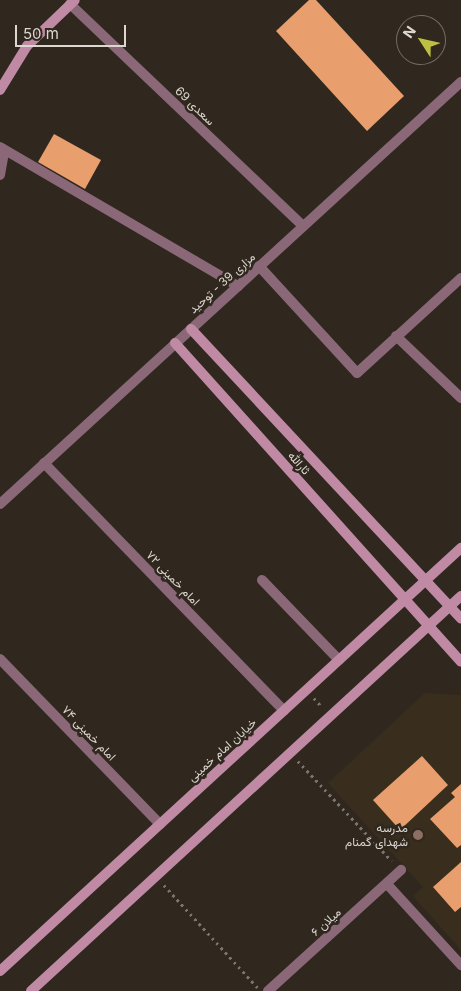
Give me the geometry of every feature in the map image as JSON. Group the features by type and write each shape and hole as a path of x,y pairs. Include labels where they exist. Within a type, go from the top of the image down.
{"main road":[{"path":"0,90 27,46 73,2"},
{"name":"ثارالله","path":"191,329 450,607"},
{"name":"ثارالله","path":"175,343 427,627"},
{"name":"خیابان امام خمینی","path":"0,971 461,548"},
{"path":"31,991 461,596"},
{"path":"450,607 461,619"},
{"path":"427,627 461,662"}],"street":[{"name":"سعدی 69","path":"73,2 303,226"},
{"name":"مزاری 39 - توحید","path":"0,504 461,82"},
{"path":"0,175 2,150 238,286"},
{"path":"259,266 357,373 461,278"},
{"path":"396,336 461,398"},
{"name":"امام خمینی ۷۲","path":"44,463 284,711"},
{"path":"262,580 340,660"},
{"name":"امام خمینی ۷۴","path":"0,659 160,824"},
{"name":"میلان ۶","path":"268,991 401,870"},
{"path":"387,884 461,964"}],"path":[{"path":"306,690 331,716"},
{"path":"290,753 401,870"},
{"path":"156,876 260,991"}],"shaded area":[{"name":"مدرسه شهدای گمنام","path":"425,693 461,695 461,950 413,896 423,887 328,783"}],"building":[{"path":"309,0 316,0 404,96 367,131 276,31"},
{"path":"54,134 101,160 85,189 38,162"},
{"path":"422,756 448,785 400,830 373,800"},
{"path":"461,784 461,845 457,848 430,819 455,797 451,793"},
{"path":"461,862 461,907 455,912 433,887"}],"place":[{"name":"مدرسه شهدای گمنام","path":"418,835"}]}
